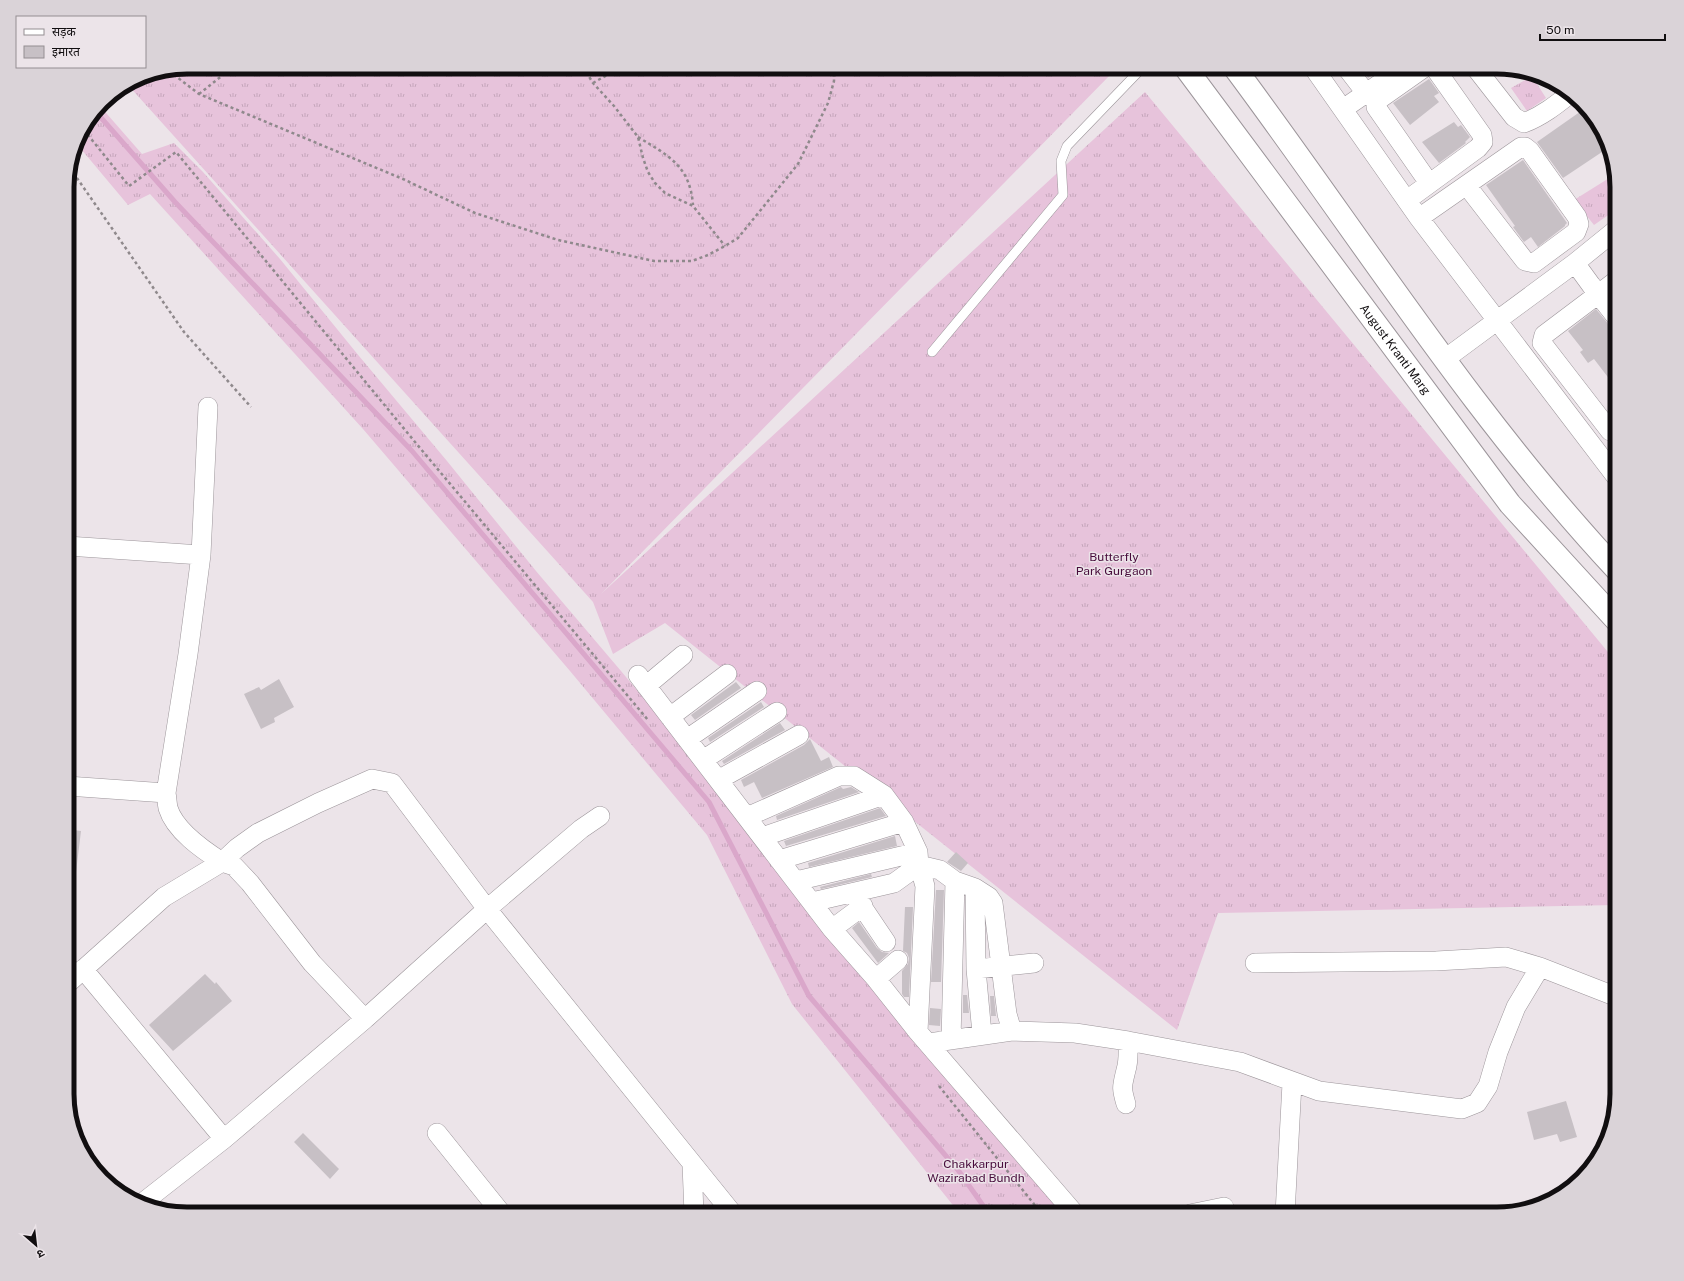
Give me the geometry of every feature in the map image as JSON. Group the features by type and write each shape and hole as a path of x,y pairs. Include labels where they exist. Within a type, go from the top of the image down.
{"main road":[{"name":"August Kranti Marg","path":"1190,74 1510,504 1610,613"},
{"path":"1239,74 1408,311 1578,528 1610,561"}],"street":[{"path":"1318,74 1419,218 1610,469"},
{"path":"1351,74 1366,93"},
{"path":"1343,109 1392,74"},
{"path":"1415,74 1376,102 1376,107 1429,183"},
{"path":"1407,200 1478,148 1483,142 1482,135 1439,74"},
{"path":"1480,74 1514,117 1524,123 1541,115 1566,97"},
{"path":"1542,128 1574,105"},
{"path":"1419,218 1521,147 1525,147 1530,151 1576,217 1579,224 1576,232 1534,263 1525,262 1467,186"},
{"path":"1445,359 1575,263 1610,235"},
{"path":"1575,263 1610,310"},
{"path":"1610,286 1544,335 1542,343 1610,431"},
{"path":"208,406 202,555 166,793 168,809 181,830 199,847 222,862 234,866 250,883 312,963 365,1019"},
{"path":"74,546 202,555"},
{"path":"684,655 642,680 832,929 876,979 923,1038 1069,1207"},
{"path":"670,717 727,674"},
{"path":"687,739 757,691"},
{"path":"703,760 777,712"},
{"path":"718,780 799,735"},
{"path":"747,817 839,776 854,776 884,795 904,822 918,858 925,886 923,1038"},
{"path":"74,977 164,897 222,862 237,848 258,833 318,803 372,779 392,783 487,909 727,1207"},
{"path":"74,786 166,793"},
{"path":"762,837 884,795"},
{"path":"147,1199 224,1139 365,1019 487,909 581,829 600,816"},
{"path":"779,860 904,822"},
{"path":"812,902 858,900 894,884 918,858"},
{"path":"796,881 918,858 940,870 955,881 975,888 990,897 1002,966 1007,1014 1012,1031"},
{"path":"951,1040 955,881"},
{"path":"975,888 976,970 982,1034"},
{"path":"832,929 858,900"},
{"path":"858,900 886,942"},
{"path":"1255,963 1436,961 1506,957 1540,967 1610,994"},
{"path":"876,979 898,960"},
{"path":"976,970 1034,962"},
{"path":"923,1038 951,1040 982,1034 1012,1031 1075,1033 1128,1041 1240,1062 1292,1083 1319,1091 1462,1109 1477,1103 1488,1086 1498,1052 1516,1007 1540,967"},
{"path":"83,968 224,1139"},
{"path":"1126,1104 1122,1090 1123,1078 1126,1070 1128,1041"},
{"path":"1285,1207 1292,1083"},
{"path":"437,1133 496,1207"},
{"path":"692,1164 694,1207"}],"lane":[{"path":"932,352 1063,195 1061,161 1067,146 1136,74"}],"path":[{"path":"200,94 224,74"},
{"path":"587,74 593,83 614,106 638,137 664,153 680,167 690,182 693,206"},
{"path":"593,83 609,74"},
{"path":"175,75 200,94 403,179 475,213 558,240 654,261 692,261 708,255 738,238 798,164 828,103 834,81 834,74"},
{"path":"87,134 129,186 176,152 650,723"},
{"path":"638,137 648,172 655,184 665,193 693,206 725,246"},
{"path":"75,175 184,332 251,407"},
{"path":"935,1081 1036,1207"}],"green space":[{"name":"Butterfly Park Gurgaon","path":"187,74 1111,74 601,594 1145,92 1610,655 1610,905 1218,913 1177,1030 665,623 613,654 593,602 131,89 158,78"},
{"path":"1528,78 1535,81 1546,98 1527,111 1511,88"},
{"name":"Chakkarpur Wazirabad Bundh","path":"104,110 142,154 174,143 203,172 280,259 536,571 720,790 1057,1207 954,1207 792,1004 707,835 570,671 363,429 150,194 128,205 81,149 89,131"},
{"path":"1609,178 1610,214 1594,225 1574,200"}],"building":[{"path":"1365,74 1374,74 1368,78"},
{"path":"1429,79 1439,93 1434,96 1439,102 1410,125 1393,103"},
{"path":"1581,111 1591,124 1604,151 1563,178 1537,142"},
{"path":"1454,122 1458,127 1461,125 1470,137 1465,142 1466,143 1439,163 1422,142"},
{"path":"1523,160 1567,223 1538,247 1531,237 1524,242 1513,227 1515,226 1486,185"},
{"path":"1596,309 1610,326 1610,380 1594,359 1588,363 1580,352 1583,350 1568,331"},
{"path":"279,679 294,707 274,718 275,722 261,729 244,694 259,687 261,690"},
{"path":"736,682 741,688 695,720 691,715"},
{"path":"761,702 764,707 710,742 708,738"},
{"path":"780,723 785,730 724,764 722,761"},
{"path":"810,739 821,761 829,757 833,767 762,798 754,782 744,787 741,780 804,745"},
{"path":"841,787 843,789 851,787 859,792 777,820 776,816"},
{"path":"880,808 886,816 786,846 784,841"},
{"path":"74,830 81,831 76,872 74,872"},
{"path":"895,836 897,846 809,867 808,863"},
{"path":"956,852 968,863 961,871 947,862"},
{"path":"871,874 872,877 821,889 820,887"},
{"path":"936,890 944,890 941,982 931,982"},
{"path":"905,907 913,907 909,997 904,997 902,994 902,971 908,964 909,958 907,953 903,951"},
{"path":"859,922 877,948 882,952 889,953 878,963 852,928"},
{"path":"205,974 215,984 216,982 232,1001 173,1051 149,1025"},
{"path":"963,995 967,995 969,1013 963,1013"},
{"path":"990,996 994,996 996,1016 991,1016"},
{"path":"930,1008 941,1009 940,1026 929,1025"},
{"path":"1566,1101 1577,1137 1560,1142 1557,1134 1534,1140 1527,1112"},
{"path":"303,1133 339,1169 330,1179 294,1142"}],"waterway":[{"path":"99,116 175,202 412,451 709,802 809,996 958,1170 984,1207"}]}
